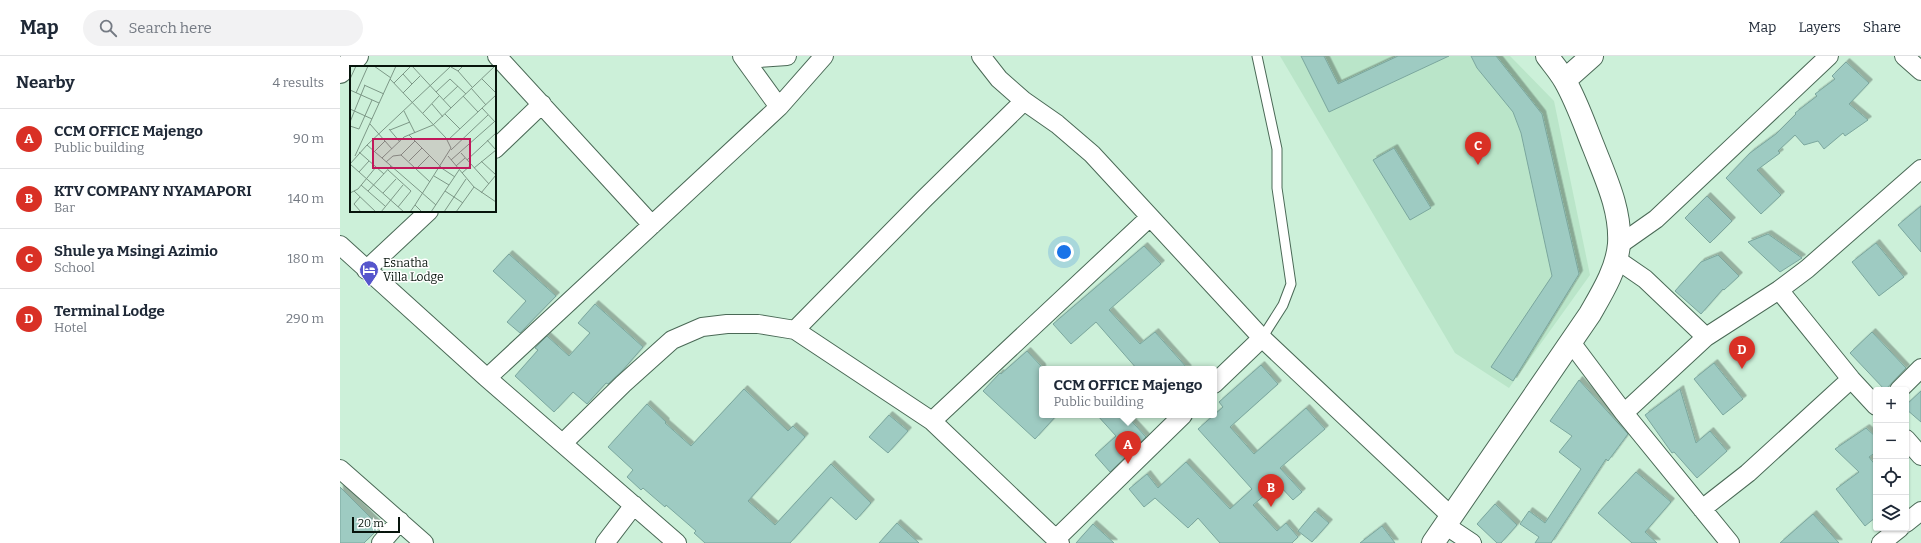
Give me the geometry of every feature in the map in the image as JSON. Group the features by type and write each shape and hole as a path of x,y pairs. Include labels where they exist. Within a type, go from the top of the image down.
{"street":[{"path":"340,72 357,56"},
{"path":"497,56 652,225"},
{"path":"743,58 787,56"},
{"path":"487,378 779,107 824,56"},
{"path":"981,56 999,79 1024,101 1057,124 1092,154 1262,338 1472,543"},
{"path":"1433,543 1605,288 1617,252 1618,217 1611,193 1587,130 1565,80 1548,56"},
{"path":"1565,80 1592,56"},
{"path":"1617,252 1656,219 1829,56"},
{"path":"1904,56 1921,71"},
{"path":"743,58 779,107"},
{"path":"795,330 924,199 1024,101"},
{"path":"496,147 542,104"},
{"path":"1624,413 1706,337 1779,290 1807,269 1921,169"},
{"path":"366,270 428,212"},
{"path":"932,421 1150,217"},
{"path":"340,245 487,378 677,543"},
{"path":"1617,252 1706,337"},
{"path":"1779,290 1851,379 1873,403"},
{"path":"563,443 623,384 672,340 702,327 727,324 758,324 795,330 932,421 1058,541 1180,418"},
{"path":"1217,381 1262,338"},
{"path":"1570,342 1624,413 1730,543"},
{"path":"1902,387 1921,368"},
{"path":"1702,508 1748,473 1851,379"},
{"path":"1909,442 1921,456"},
{"path":"340,469 424,543"},
{"path":"605,543 634,505"},
{"path":"1909,521 1921,511"},
{"path":"381,543 400,521"},
{"path":"1881,543 1896,531"}],"lane":[{"path":"1257,56 1277,149 1277,188 1291,284 1284,305 1262,338"}],"shaded area":[{"path":"1280,56 1510,56 1554,101 1590,275 1509,388 1455,353"}],"building":[{"path":"1301,56 1324,56 1338,84 1398,56 1449,56 1329,112"},
{"path":"1471,56 1496,56 1542,114 1579,274 1513,381 1491,367 1552,276 1521,133 1513,112 1477,68"},
{"path":"1846,62 1869,83 1849,104 1868,120 1845,136 1843,133 1824,149 1818,141 1804,145 1795,135 1778,151 1780,153 1757,170 1781,195 1761,214 1726,178 1750,153 1776,134 1796,114 1795,113 1817,96 1815,94 1835,79 1832,76"},
{"path":"1394,148 1431,208 1410,220 1373,160"},
{"path":"1707,196 1732,221 1710,243 1685,218"},
{"path":"1921,206 1921,252 1898,225"},
{"path":"1768,234 1802,258 1780,272 1748,242"},
{"path":"1876,243 1904,277 1879,296 1852,262"},
{"path":"1144,246 1161,264 1109,310 1140,344 1155,332 1185,366 1134,366 1096,322 1071,344 1053,324"},
{"path":"509,254 556,296 520,333 507,322 526,301 493,271"},
{"path":"1718,255 1739,276 1724,290 1723,289 1701,314 1675,291 1701,262"},
{"path":"595,304 643,347 622,371 608,384 606,383 587,404 573,392 554,412 515,376 538,350 535,348 547,336 569,356 590,333 578,323"},
{"path":"1872,332 1906,368 1888,387 1882,387 1850,353"},
{"path":"1027,351 1041,366 1039,366 1039,418 1054,418 1035,439 983,391 1000,373 1001,374"},
{"path":"1714,363 1743,399 1723,415 1694,379"},
{"path":"1261,365 1278,384 1230,427 1254,454 1306,408 1325,429 1280,468 1302,492 1293,500 1278,484 1253,505 1277,531 1286,523 1298,537 1292,543 1220,543 1198,518 1188,528 1155,498 1144,507 1129,489 1147,474 1158,488 1186,462 1230,509 1252,489 1198,429 1210,418 1217,418 1217,412 1223,407 1219,402"},
{"path":"1579,380 1628,434 1608,461 1606,459 1551,543 1535,543 1539,537 1520,524 1529,511 1545,523 1581,469 1559,452 1572,436 1550,421"},
{"path":"744,389 788,431 793,426 805,437 748,501 775,525 831,464 871,503 856,520 831,497 790,543 705,543 694,533 696,531 666,505 665,507 643,488 641,490 627,477 633,470 608,447 647,404 666,422 665,423 691,446"},
{"path":"1680,389 1696,443 1710,431 1727,451 1697,478 1674,452 1672,453 1645,415"},
{"path":"1921,391 1921,422 1909,412 1909,402"},
{"path":"889,415 908,431 888,453 869,437"},
{"path":"1100,418 1129,418 1146,437 1110,472 1095,455 1116,436"},
{"path":"1866,428 1873,434 1873,454 1869,457 1873,462 1873,519 1865,526 1836,489 1859,472 1835,449"},
{"path":"1636,472 1671,502 1645,532 1657,543 1632,543 1598,513"},
{"path":"340,487 380,527 364,543 340,543"},
{"path":"1495,504 1517,525 1501,543 1497,543 1477,524"},
{"path":"1315,511 1329,523 1312,542 1298,531"},
{"path":"1813,514 1839,543 1780,543"},
{"path":"897,523 919,543 879,543"},
{"path":"1093,524 1114,543 1076,543"},
{"path":"1382,526 1395,543 1360,543"}],"place":[{"name":"Shule ya Msingi Azimio","path":"1478,165"},
{"name":"Esnatha Villa Lodge","path":"369,287"},
{"name":"Terminal Lodge","path":"1742,369"},
{"name":"CCM OFFICE Majengo","path":"1128,464"},
{"name":"KTV COMPANY NYAMAPORI","path":"1271,507"}]}
